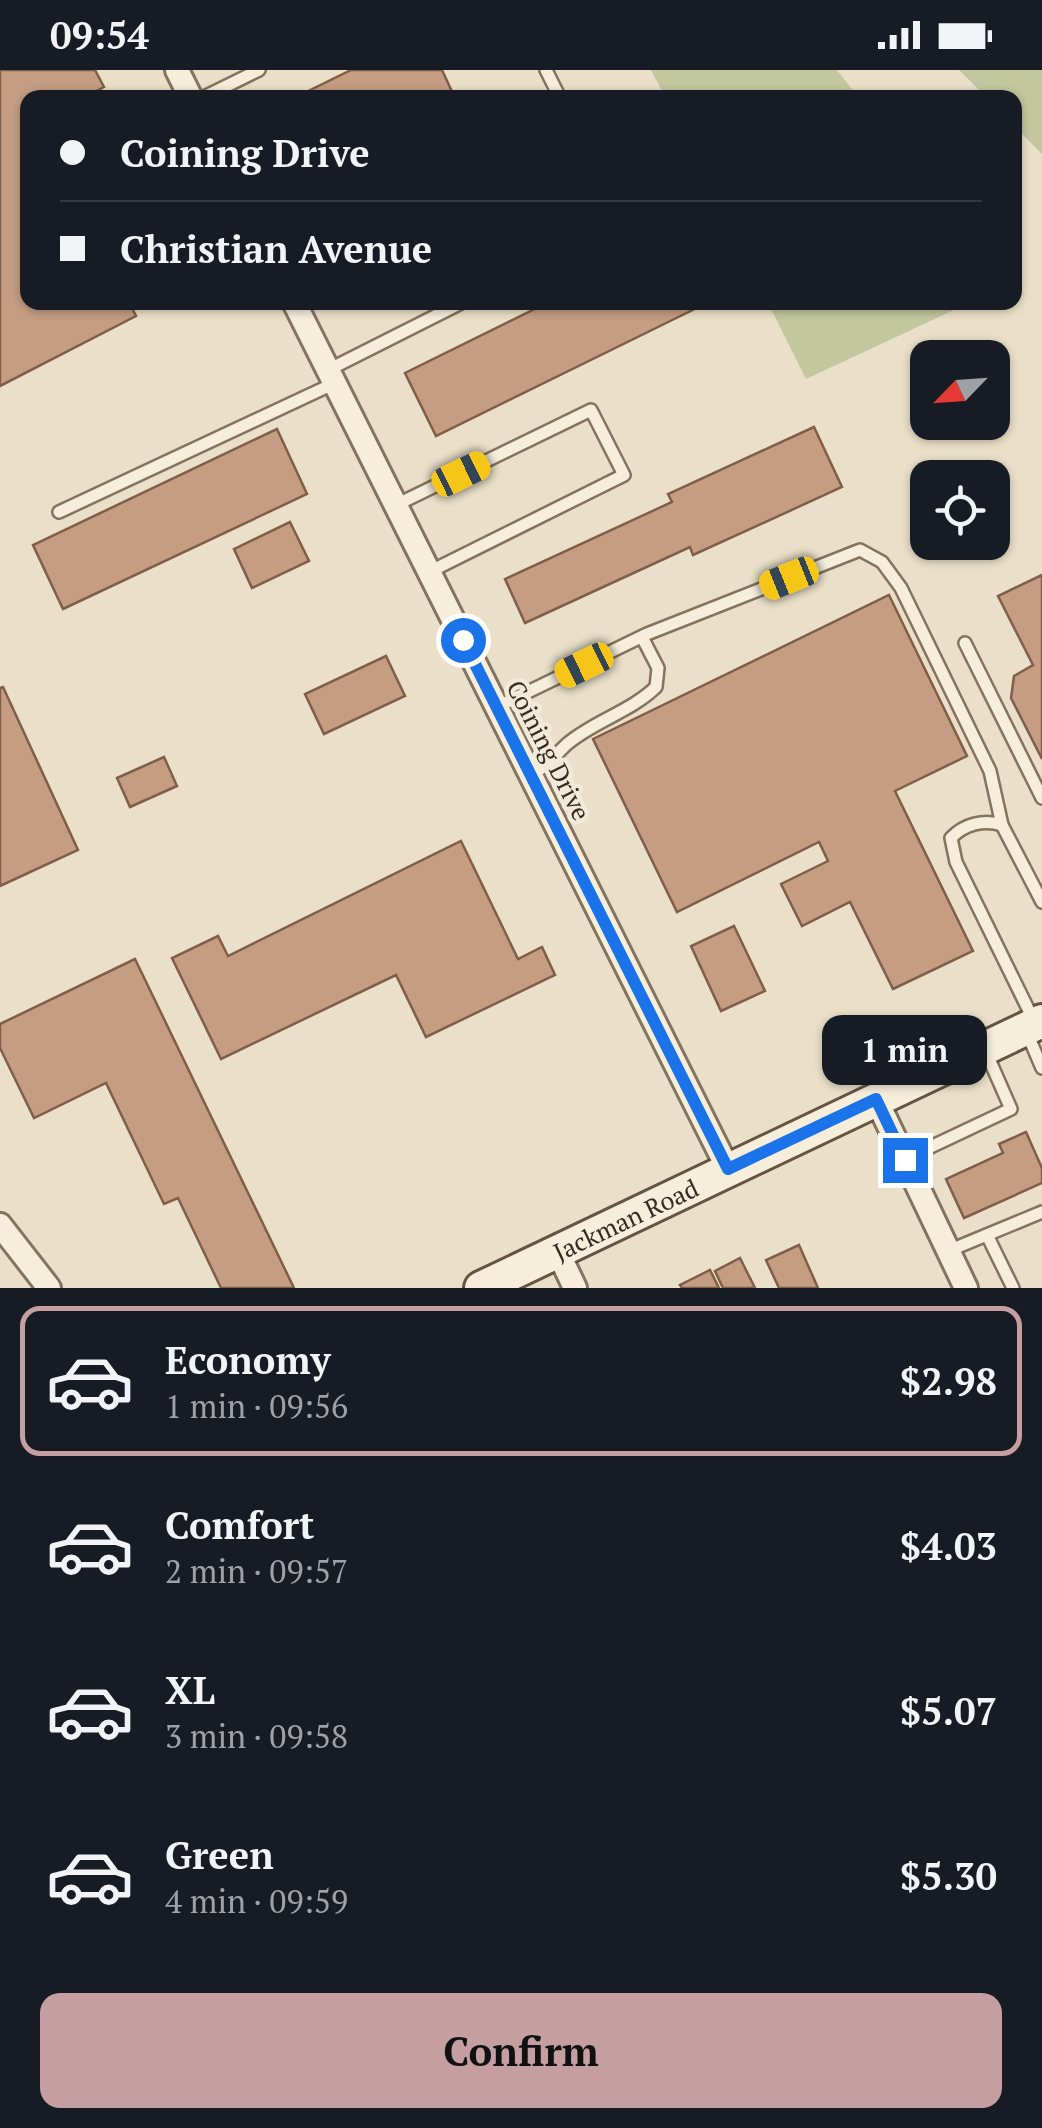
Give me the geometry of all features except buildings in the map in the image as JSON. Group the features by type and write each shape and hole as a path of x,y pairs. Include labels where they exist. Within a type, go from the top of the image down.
{"main road":[{"name":"Jackman Road","path":"480,1288 1034,1025"}],"street":[{"name":"Coining Drive","path":"298,310 728,1169"},
{"path":"876,1099 966,1288"},
{"path":"0,1225 49,1288"},
{"path":"557,1250 575,1288"}],"lane":[{"path":"218,90 259,70"},
{"path":"59,512 331,377 449,310"},
{"path":"396,505 591,410 624,475 429,572"},
{"path":"497,707 642,637 860,550 882,562 900,588 990,772 1002,825 1042,902"},
{"path":"531,775 554,761 567,744 641,702 656,687 658,668 642,637"},
{"path":"965,643 1042,798"},
{"path":"1002,825 989,821 960,829 951,838 956,862 1034,1025 1042,1068"},
{"path":"905,1160 1010,1109 984,1048"},
{"path":"948,1251 1042,1212"},
{"path":"987,1235 1013,1288"}],"green space":[{"path":"651,70 837,70 853,90 661,90"},
{"path":"959,70 1042,70 1042,154 1022,134 1022,90 979,90"},
{"path":"772,310 954,310 806,379"}],"route":[{"path":"463,640 728,1169 876,1099 905,1160"}]}
